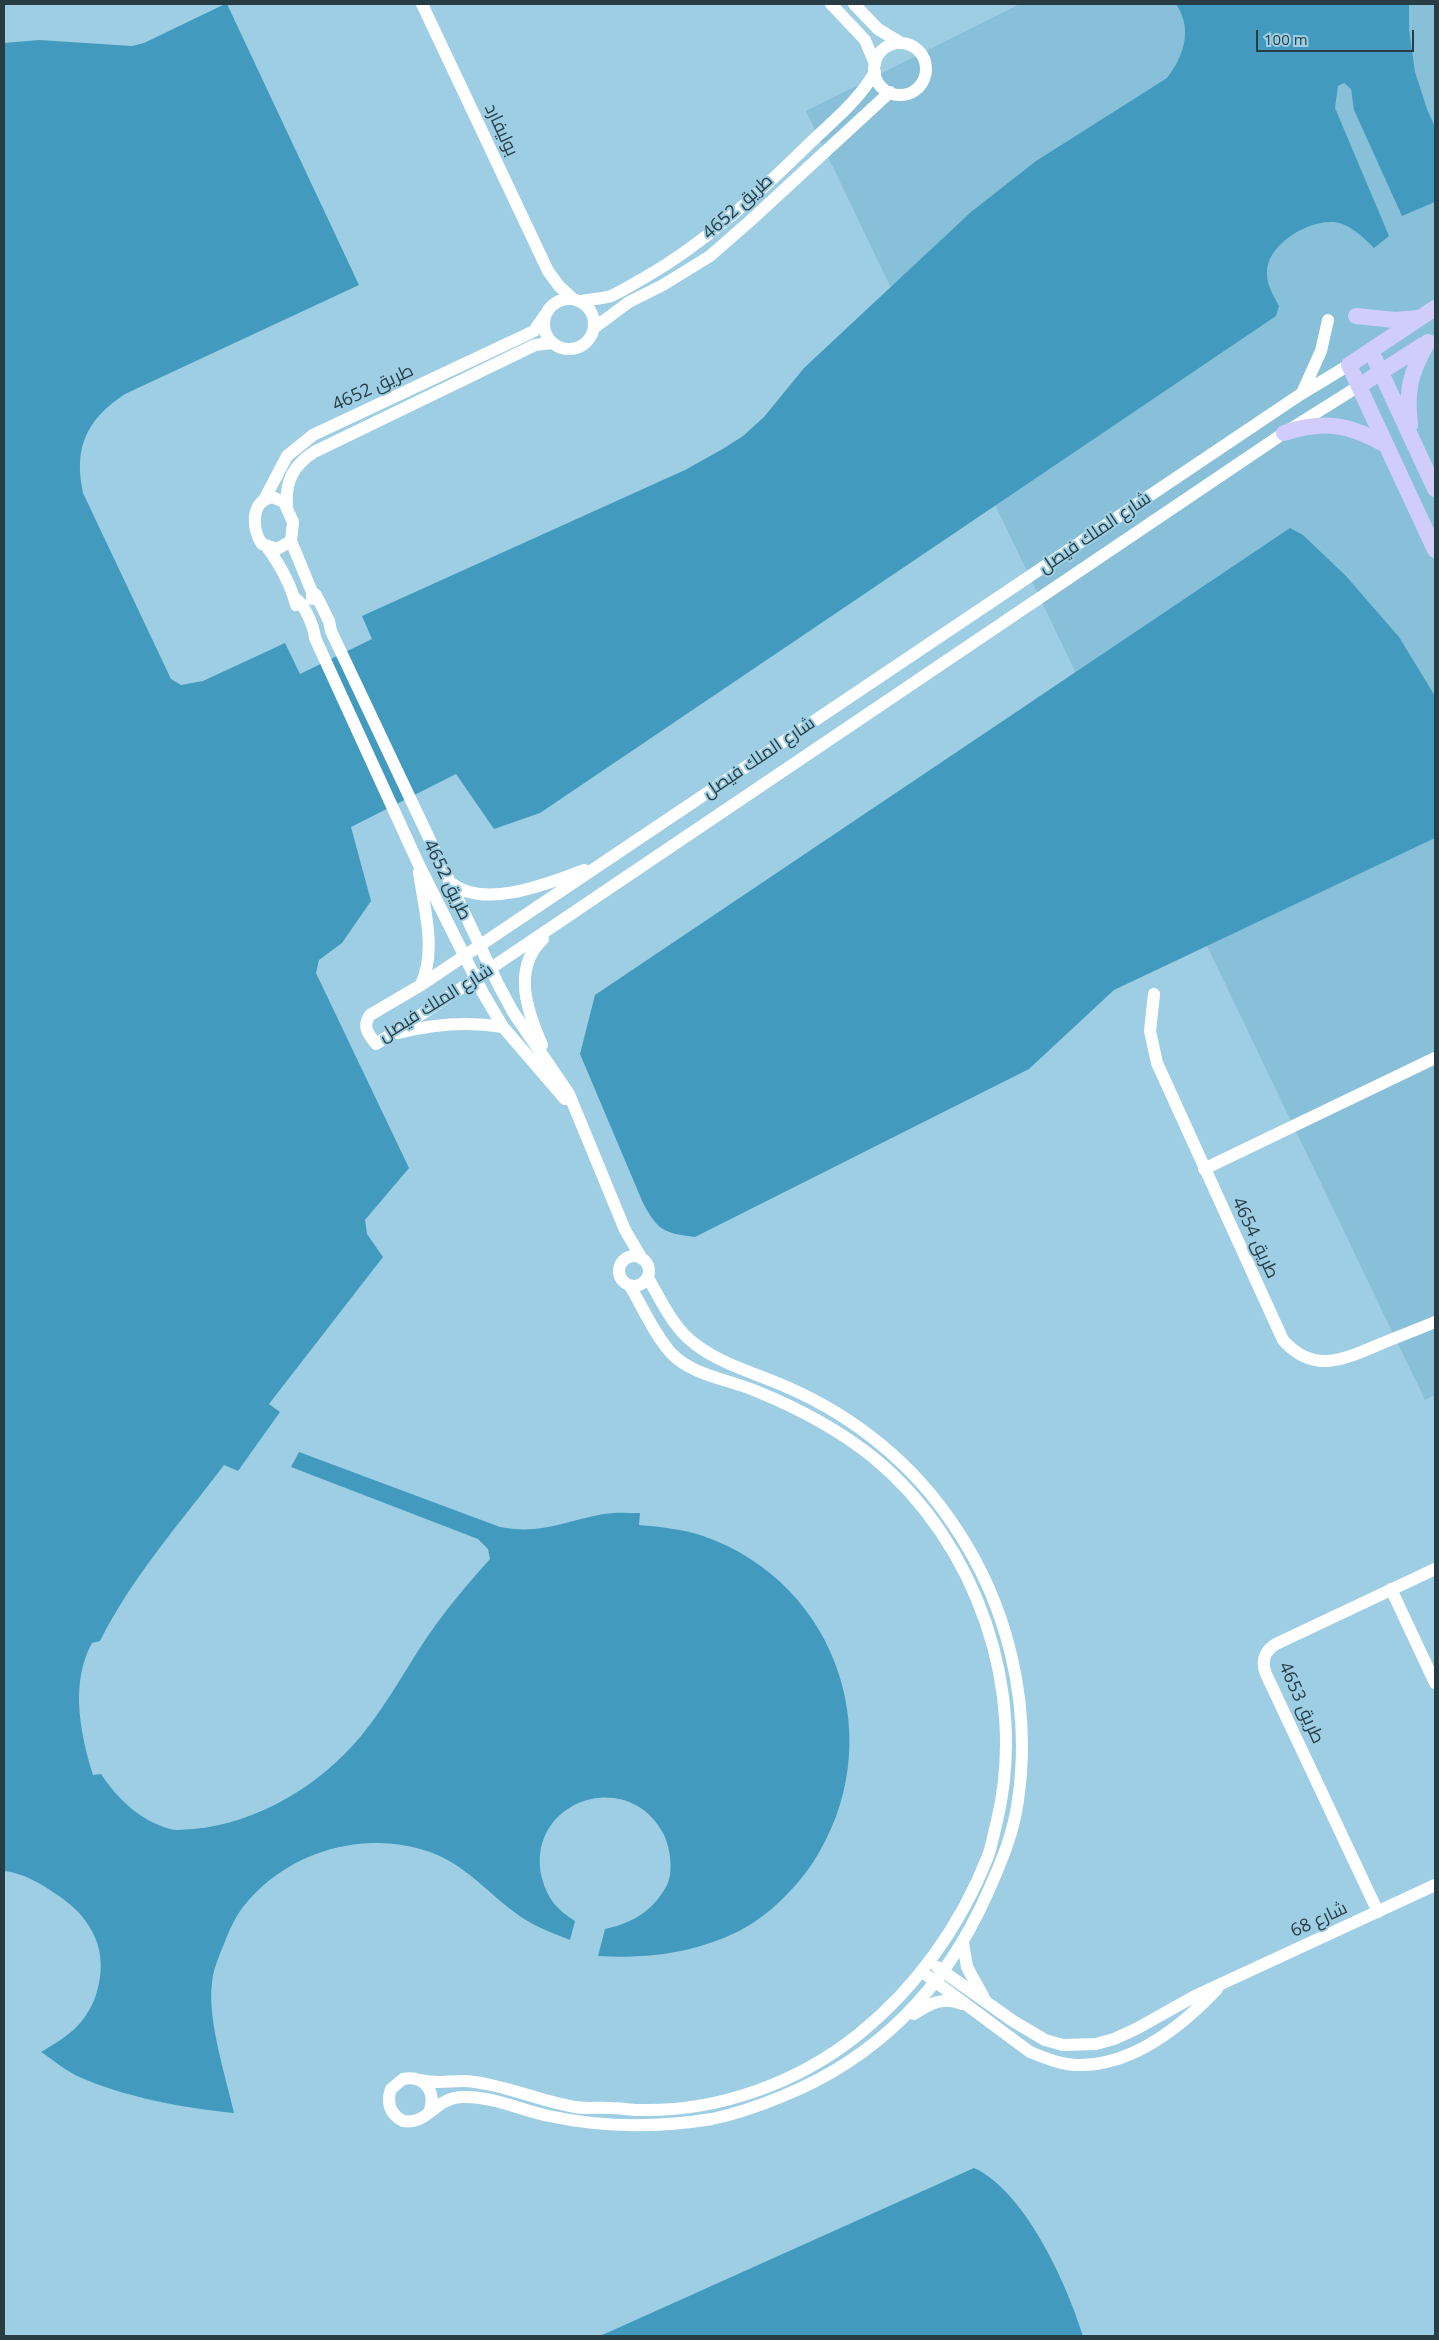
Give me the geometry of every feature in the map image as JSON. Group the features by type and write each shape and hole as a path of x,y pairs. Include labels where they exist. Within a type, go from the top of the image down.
{"main road":[{"name":"شارع الملك فيصل","path":"1349,365 1435,308"},
{"path":"1356,316 1395,320 1421,318"},
{"name":"شارع الملك فيصل","path":"1359,386 1432,339"},
{"path":"1412,440 1408,399 1410,378 1416,362 1432,339"},
{"path":"1371,351 1435,489"},
{"path":"1349,365 1435,550"},
{"path":"1284,433 1304,427 1340,426 1367,434 1386,445"}],"street":[{"name":"بوليفارد","path":"422,4 548,271 559,286 577,300"},
{"path":"831,4 865,40 882,87 890,92 901,94 910,93 916,89 925,77 926,68 924,58 919,50 878,29 854,4"},
{"path":"875,68 883,49 891,44 901,42"},
{"name":"طريق 4652","path":"577,300 609,296 623,290 679,257 702,240 773,179 851,103 868,83 875,68"},
{"name":"طريق 4652","path":"594,328 629,302 663,285 710,256 890,92"},
{"name":"بوليفارد","path":"546,312 552,290 548,271"},
{"path":"577,300 589,308 594,317 594,328 590,338 578,347 562,348 552,343 546,336 543,326 546,312 558,301 577,300"},
{"name":"طريق 4652","path":"264,500 278,469 299,444 313,435 530,334 546,312"},
{"path":"1301,394 1315,366 1328,320"},
{"name":"طريق 4652","path":"287,506 287,488 293,473 302,460 314,452 536,345 552,343"},
{"name":"شارع الملك فيصل","path":"1349,365 1301,394 421,985 370,1015 367,1020 367,1032 376,1044 560,924 1284,433 1359,386"},
{"path":"277,498 287,506 293,522 291,542 282,548 267,547 259,539 255,527 256,514 264,500 277,498"},
{"name":"طريق 4652","path":"291,542 312,592 316,595 329,621 330,631 427,838 513,1012 569,1094 625,1230"},
{"name":"طريق 4652","path":"267,547 279,563 296,599 300,601 313,627 314,638 411,848 476,978 503,1026 559,1092 579,1119"},
{"path":"418,863 429,948 429,961 421,985"},
{"path":"449,882 460,891 472,893 508,892 536,887 600,865"},
{"path":"550,1064 528,1008 524,984 528,960 535,946 560,924"},
{"name":"طريق 4654","path":"1154,994 1150,1019 1154,1053 1204,1169 1283,1340 1295,1352 1318,1361 1336,1361 1435,1322"},
{"path":"386,1037 424,1027 443,1025 467,1023 503,1026"},
{"path":"1204,1169 1435,1058"},
{"path":"625,1230 628,1244 626,1259"},
{"path":"625,1230 649,1269 648,1278 677,1326 692,1343 714,1356 792,1389 824,1405 884,1445 926,1488 952,1521 984,1577 998,1609 1018,1686 1021,1719 1021,1780 1018,1806 1003,1859 978,1915 963,1942 940,1977 893,2028"},
{"path":"642,1259 634,1256 626,1259 621,1265 620,1274 623,1281 630,1286 650,1322 672,1353 689,1367 710,1376 734,1382 814,1417 874,1459 914,1497 968,1578 981,1610 995,1656 1006,1729 1005,1773 989,1854 955,1925 925,1966 880,2017 821,2062 775,2084 749,2094 711,2103 641,2110 576,2107 488,2084 464,2081 433,2084 409,2078 396,2083 388,2096 391,2112 403,2121 419,2121 438,2104 458,2097 490,2100 536,2114 580,2123 608,2126 640,2127 713,2118 758,2106 802,2088 856,2058 893,2028 936,2001 954,2000 965,2005 1030,2052 1060,2062 1077,2065 1092,2064 1132,2054 1160,2038 1202,2004 1218,1987"},
{"path":"630,1286 639,1286 648,1278"},
{"name":"طريق 4653","path":"1378,1912 1263,1664 1265,1654 1272,1646 1435,1569"},
{"path":"1391,1590 1435,1683"},
{"name":"شارع 68","path":"940,1977 988,2004 1045,2040 1063,2045 1080,2046 1114,2039 1195,1996 1435,1885"},
{"path":"963,1942 967,1967 988,2004"},
{"path":"925,1966 940,1977 965,2005"},
{"path":"418,2079 426,2084 431,2092 433,2101 430,2110"}],"shaded area":[{"path":"227,4 359,285 125,394 101,414 92,424 86,436 80,462 83,493 171,679 181,685 203,681 285,643 300,674 372,639 362,616 685,470 743,436 764,417 804,368 971,212 1036,161 1167,78 1178,61 1184,42 1184,23 1176,4 1409,4 1409,29 1415,72 1435,127 1435,202 1402,216 1354,110 1351,89 1344,83 1338,86 1335,108 1389,236 1374,248 1360,235 1339,223 1311,225 1300,230 1280,245 1268,264 1268,283 1279,306 1276,316 540,813 494,829 456,774 351,827 371,901 342,943 319,960 316,973 409,1168 365,1220 367,1234 383,1257 269,1404 280,1412 238,1471 224,1465 142,1572 100,1641 92,1643 85,1658 81,1675 79,1708 84,1742 93,1775 101,1774 130,1808 149,1820 173,1830 217,1826 263,1810 286,1799 307,1786 327,1770 361,1736 381,1709 437,1623 490,1559 488,1549 478,1539 291,1467 299,1452 500,1527 514,1529 540,1528 604,1514 640,1513 639,1525 703,1536 750,1559 789,1590 818,1629 839,1673 849,1720 848,1769 836,1817 812,1864 789,1892 761,1917 741,1930 707,1944 671,1953 616,1957 598,1956 605,1929 625,1923 649,1909 669,1880 671,1866 663,1833 646,1812 626,1801 604,1798 582,1802 563,1813 548,1830 541,1852 542,1878 547,1892 554,1903 575,1921 570,1940 526,1920 454,1863 430,1852 405,1845 379,1843 353,1845 328,1850 304,1859 282,1872 261,1888 243,1907 232,1924 216,1963 211,1998 212,2014 222,2066 234,2113 174,2105 114,2090 77,2076 41,2052 72,2031 90,2009 100,1979 101,1964 99,1950 89,1925 69,1903 31,1879 4,1871 4,43 39,40 132,46 144,43"},
{"path":"1020,4 1435,4 1435,1395 1425,1400 806,111"},
{"path":"1290,528 1303,535 1346,576 1399,637 1435,696 1435,838 1114,990 1029,1069 695,1237 669,1232 658,1225 643,1203 580,1054 595,995"},
{"path":"974,2168 993,2180 1010,2197 1042,2241 1066,2291 1083,2336 600,2336"}]}
